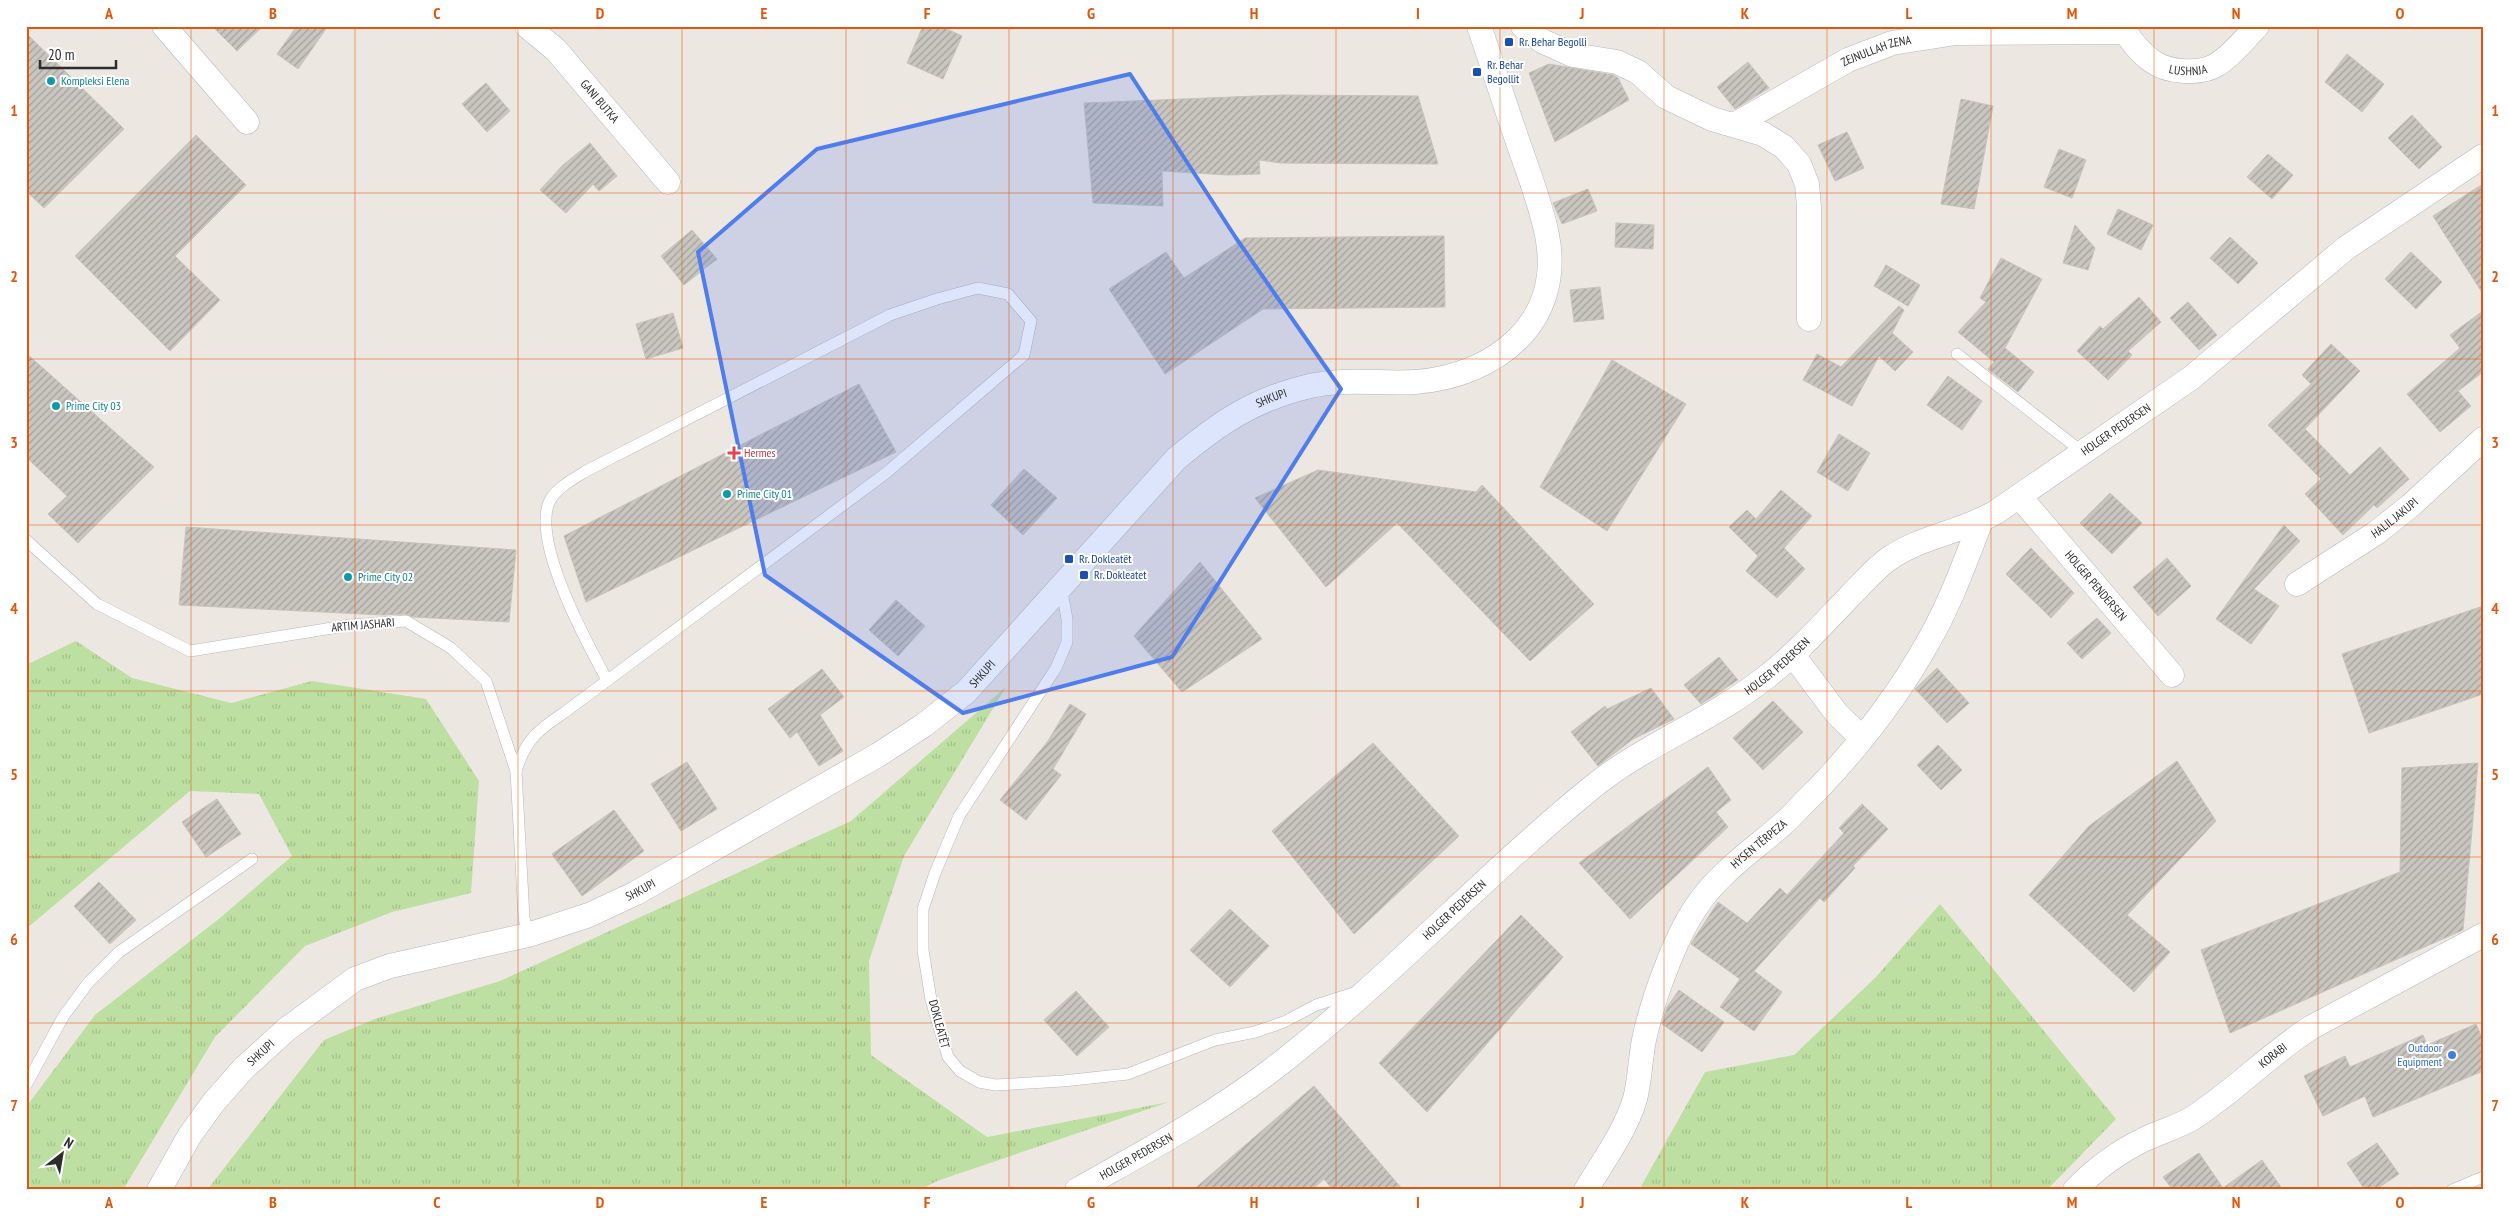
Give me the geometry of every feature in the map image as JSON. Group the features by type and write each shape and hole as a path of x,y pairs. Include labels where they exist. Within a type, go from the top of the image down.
{"street":[{"path":"164,26 247,122"},
{"name":"GANI BUTKA","path":"527,26 556,50 668,182"},
{"name":"SHKUPI","path":"159,1190 190,1135 214,1102 271,1042 324,1000 355,979 390,966 528,935 589,915 636,893 878,755 916,730 966,692 1061,584 1176,459 1212,428 1246,408 1274,395 1312,385 1416,382 1452,375 1486,363 1514,343 1533,322 1546,296 1550,267 1547,236 1538,202 1479,26"},
{"path":"1523,26 1542,41 1573,55 1617,62 1638,72 1666,97 1712,119 1763,134 1784,147 1799,164 1807,184 1809,207 1809,319"},
{"name":"LUSHNJA","path":"2123,29 2153,62 2185,71 2203,70 2216,65 2257,26"},
{"name":"ZEJNULLAH ZENA","path":"1734,125 1848,60 1892,43 1956,33 2123,29"},
{"name":"HOLGER PEDERSEN","path":"1076,1190 1159,1144 1236,1095 1315,1035 1412,951 1442,920 1593,786 1624,764 1763,680 1794,654 1888,559 1910,546 1981,522 2081,451 2191,378 2346,248 2483,156"},
{"name":"HALIL JAKUPI","path":"2296,584 2376,533 2410,506 2483,439"},
{"name":"HOLGER PENDERSEN","path":"2019,496 2172,675"},
{"name":"HYSEN TËRPEZA","path":"1586,1190 1625,1124 1635,1099 1644,1039 1661,984 1677,944 1696,907 1720,877 1786,821 1862,738 1896,694 1928,642 1952,594 1981,522"},
{"path":"1794,654 1837,714 1862,738"},
{"name":"KORABI","path":"2074,1190 2092,1172 2119,1152 2189,1120 2214,1103 2286,1043 2312,1026 2483,936"}],"lane":[{"path":"516,771 523,750 541,728 607,680 886,473 1024,355 1031,321 1008,294 978,288 890,315 588,470 563,486 548,504 546,538 573,616 607,680"},
{"path":"1957,354 2081,451"},
{"name":"ARTIM JASHARI","path":"26,540 98,604 190,651 351,625 406,621 451,648 486,681 516,771 524,918 528,935"},
{"name":"DOKLEATËT","path":"1061,584 1067,619 1067,642 1056,668 959,816 935,873 923,910 923,950 932,1000 948,1057 960,1071 979,1082 995,1085 1063,1082 1128,1074 1215,1040 1255,1032 1284,1022 1316,1004 1368,988"},
{"path":"26,1086 63,1017 94,977 120,952 252,860"},
{"path":"2452,1190 2483,1177"}],"highlighted area":[{"path":"1130,74 1236,238 1341,389 1172,657 963,713 765,575 698,252 817,149"}],"green space":[{"path":"76,641 132,678 231,703 312,681 426,699 479,781 471,893 392,912 305,946 215,1037 123,1190 26,1190 26,1107 95,1015 220,918 292,856 259,794 190,791 26,929 26,665"},
{"path":"1006,687 904,856 869,961 871,1055 987,1137 1169,1102 937,1181 920,1190 207,1190 324,1040 375,1019 500,981 851,821"},
{"path":"1940,904 2116,1119 2047,1190 1639,1190 1705,1072 1794,1055 1875,978"}],"building":[{"path":"212,26 263,26 237,51"},
{"path":"297,26 328,26 298,69 277,54"},
{"path":"923,26 940,26 962,36 943,79 907,63"},
{"name":"Kompleksi Elena","path":"26,33 124,129 44,208 26,191"},
{"path":"2347,54 2384,84 2362,112 2325,82"},
{"path":"1748,62 1769,88 1735,109 1717,87"},
{"path":"1549,64 1613,75 1618,78 1629,100 1555,142 1529,73"},
{"path":"486,83 510,111 487,132 462,104"},
{"path":"1281,95 1418,96 1438,164 1280,163 1259,160 1260,174 1227,175 1162,171 1163,206 1093,203 1084,103"},
{"path":"1961,99 1993,106 1974,209 1941,204"},
{"path":"2412,115 2442,147 2419,169 2388,138"},
{"path":"1847,132 1864,168 1835,181 1818,145"},
{"path":"196,135 246,185 175,256 220,300 170,351 75,256"},
{"path":"590,143 617,176 599,191 593,184 566,213 540,190 563,165"},
{"path":"2059,149 2086,160 2072,198 2044,187"},
{"path":"2268,154 2293,175 2272,199 2247,177"},
{"path":"2483,184 2483,294 2433,216"},
{"path":"1588,189 1597,211 1562,224 1553,203"},
{"path":"2118,209 2153,225 2141,250 2107,234"},
{"path":"1616,223 1654,225 1653,249 1615,247"},
{"path":"2075,225 2095,248 2088,270 2063,263"},
{"path":"692,230 717,259 684,285 661,256"},
{"path":"1444,236 1445,307 1263,309 1165,374 1109,289 1166,252 1184,278 1245,238"},
{"path":"2230,237 2258,263 2238,284 2210,258"},
{"path":"2411,252 2442,282 2416,309 2385,279"},
{"path":"2001,258 2042,279 2005,348 2034,372 2018,392 1988,369 1994,362 1958,332 1986,302 1980,298"},
{"path":"1886,265 1920,285 1908,306 1874,286"},
{"path":"1600,287 1604,319 1574,322 1570,290"},
{"path":"2139,297 2161,322 2128,351 2132,355 2108,380 2077,351 2100,326 2103,329"},
{"path":"2188,302 2217,335 2199,350 2170,318"},
{"path":"1899,306 1904,310 1892,333 1913,352 1895,371 1879,356 1852,406 1803,380 1817,354 1841,367"},
{"path":"2483,311 2483,372 2458,391 2471,406 2440,432 2407,394 2460,348 2450,335"},
{"path":"673,313 683,348 646,359 636,324"},
{"path":"2331,344 2360,371 2305,429 2350,475 2380,447 2409,479 2377,508 2374,505 2343,535 2305,494 2321,479 2268,425 2311,384 2302,375"},
{"name":"Prime City 03","path":"26,353 154,467 78,543 48,514 67,496 26,457"},
{"path":"1612,360 1686,404 1607,531 1540,487"},
{"path":"1948,376 1982,401 1962,430 1927,405"},
{"name":"Prime City 01","path":"859,384 896,452 586,602 564,536"},
{"path":"1839,434 1870,453 1848,491 1817,472"},
{"path":"1024,469 1057,498 1023,535 991,505"},
{"path":"1318,470 1476,492 1482,485 1594,604 1530,661 1397,523 1326,587 1255,498"},
{"path":"1781,490 1812,516 1784,548 1805,569 1777,598 1746,571 1758,556 1729,527 1747,510 1756,519"},
{"path":"2110,493 2142,523 2112,554 2080,523"},
{"path":"2284,525 2300,541 2254,589 2279,606 2251,644 2216,619"},
{"name":"Prime City 02","path":"186,527 516,550 509,622 413,617 405,614 383,615 179,605"},
{"path":"2031,548 2074,593 2051,618 2006,574"},
{"path":"2167,558 2191,586 2158,616 2133,587"},
{"path":"1200,562 1262,639 1182,692 1134,636"},
{"path":"896,600 925,626 898,656 869,630"},
{"path":"2483,606 2483,694 2369,733 2342,654"},
{"path":"2097,618 2111,633 2082,659 2067,643"},
{"path":"1719,657 1738,680 1701,704 1684,685"},
{"path":"1937,668 1969,703 1947,723 1915,689"},
{"path":"822,669 844,697 820,715 843,751 819,766 797,732 790,738 768,709"},
{"path":"1651,688 1674,719 1633,739 1598,766 1571,732 1605,706 1607,709"},
{"path":"1773,701 1803,732 1763,770 1733,738"},
{"path":"1070,704 1086,714 1053,769 1061,775 1026,820 1000,800 1048,741"},
{"path":"1373,743 1459,836 1354,934 1272,831"},
{"path":"1938,745 1962,770 1941,790 1917,765"},
{"path":"2177,761 2216,821 2127,915 2170,952 2134,992 2029,895 2089,826"},
{"path":"687,762 717,809 681,831 651,784"},
{"path":"2478,763 2463,930 2230,1033 2201,950 2400,872 2402,768"},
{"path":"1708,767 1731,800 1716,812 1728,827 1630,919 1579,863"},
{"path":"217,799 241,834 206,857 182,822"},
{"path":"1862,804 1888,829 1853,866 1855,868 1824,902 1820,898 1754,971 1782,992 1754,1031 1720,1007 1740,979 1691,944 1718,902 1747,923 1780,888 1787,895 1844,833 1839,828"},
{"path":"614,810 644,851 582,896 552,854"},
{"path":"99,882 136,920 110,944 74,906"},
{"path":"1230,909 1269,946 1230,987 1190,950"},
{"path":"1521,915 1563,957 1427,1112 1379,1063"},
{"path":"1679,990 1724,1022 1702,1052 1662,1024 1667,1007"},
{"path":"1076,991 1109,1027 1077,1056 1044,1020"},
{"path":"2476,1024 2483,1040 2483,1071 2373,1117 2365,1096 2323,1116 2304,1076 2345,1056 2350,1067 2423,1035 2427,1045"},
{"path":"1314,1086 1403,1190 1333,1190 1324,1179 1312,1190 1193,1190"},
{"path":"2377,1143 2399,1174 2375,1190 2365,1190 2347,1163"},
{"path":"2199,1153 2223,1188 2262,1160 2283,1190 2173,1190 2163,1177"}],"place":[{"name":"Rr. Behar Begolli","path":"1509,42"},
{"name":"Rr. Behar Begollit","path":"1477,72"},
{"name":"Kompleksi Elena","path":"51,81"},
{"name":"Prime City 03","path":"56,406"},
{"name":"Hermes","path":"734,453"},
{"name":"Prime City 01","path":"727,494"},
{"name":"Rr. Dokleatët","path":"1069,559"},
{"name":"Rr. Dokleatet","path":"1084,575"},
{"name":"Prime City 02","path":"348,577"},
{"name":"Outdoor Equipment","path":"2452,1055"}]}
